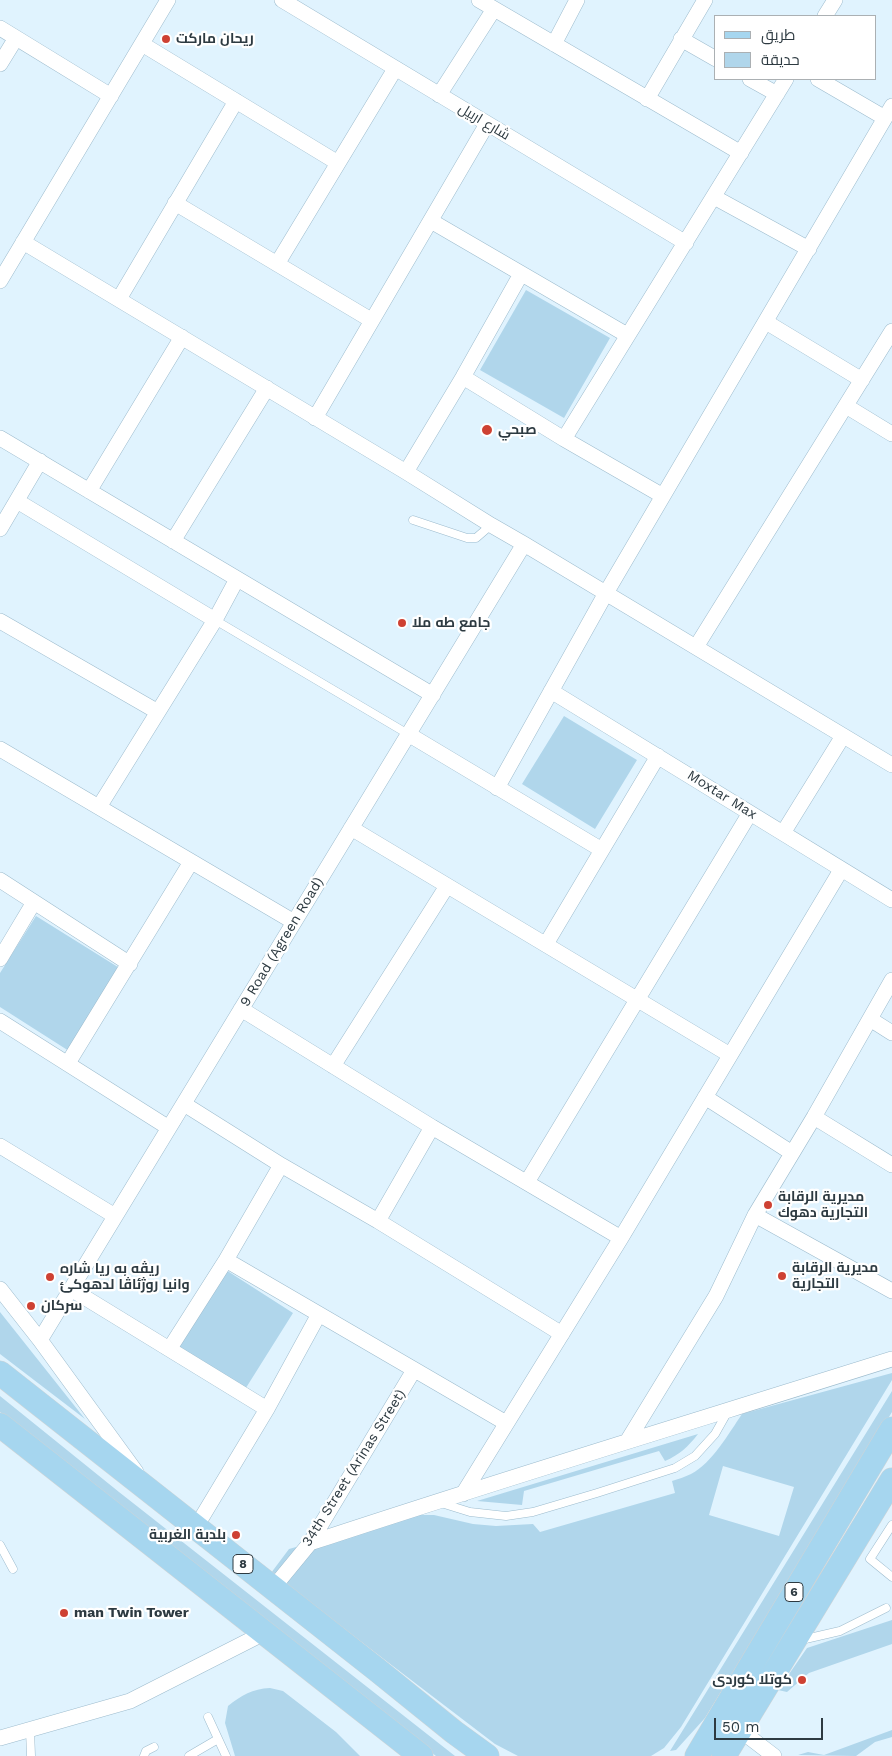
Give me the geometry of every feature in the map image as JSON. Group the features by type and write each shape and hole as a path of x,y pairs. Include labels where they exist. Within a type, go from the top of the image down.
{"main road":[{"name":"8","path":"0,1374 487,1756"},
{"path":"0,1425 421,1756"},
{"name":"6","path":"697,1756 892,1429"},
{"name":"6","path":"732,1747 794,1642 890,1488"},
{"path":"678,1756 709,1735"}],"street":[{"path":"0,281 168,0"},
{"path":"479,0 741,153"},
{"path":"554,44 577,0"},
{"path":"647,99 705,0"},
{"path":"826,15 835,0"},
{"name":"شارع اربيل","path":"289,2 395,69 686,243"},
{"path":"439,95 494,9"},
{"path":"0,28 111,96"},
{"path":"0,64 16,38"},
{"path":"681,39 714,58"},
{"path":"142,44 338,163"},
{"path":"277,264 395,69"},
{"path":"752,80 777,94"},
{"path":"564,439 785,80"},
{"path":"497,788 606,593 888,112 820,80"},
{"path":"119,299 236,101"},
{"path":"315,418 487,124"},
{"path":"714,197 809,248"},
{"path":"175,203 371,320"},
{"path":"431,221 627,335"},
{"path":"23,242 892,765"},
{"path":"406,472 463,377 520,274"},
{"path":"766,322 862,380"},
{"path":"89,491 182,337"},
{"path":"696,647 890,338"},
{"path":"463,377 564,439 664,496"},
{"path":"173,541 267,388"},
{"path":"846,406 892,434"},
{"path":"0,438 433,695"},
{"path":"0,529 40,462"},
{"path":"17,501 215,620"},
{"name":"9 Road (Agreen Road)","path":"40,1340 524,544"},
{"path":"99,807 215,620 237,578"},
{"path":"0,621 158,712"},
{"name":"Moxtar Max","path":"551,691 892,900"},
{"path":"408,734 602,850"},
{"path":"783,833 843,736"},
{"path":"0,749 294,922"},
{"path":"546,944 658,756"},
{"path":"527,1182 750,813"},
{"path":"351,828 730,1055"},
{"path":"68,1064 191,862"},
{"path":"463,1494 621,1238 842,870"},
{"path":"0,880 130,964"},
{"path":"333,1066 447,886"},
{"path":"0,959 34,902"},
{"path":"628,1440 716,1296 755,1215 892,980"},
{"path":"241,1009 432,1127 621,1238"},
{"path":"870,1020 892,1033"},
{"path":"0,1021 169,1128"},
{"path":"705,1097 792,1153"},
{"path":"184,1104 281,1165 378,1220 562,1334"},
{"path":"814,1116 892,1165"},
{"path":"378,1220 432,1127"},
{"path":"0,1146 115,1216"},
{"path":"170,1348 226,1260 281,1165"},
{"path":"755,1215 892,1291"},
{"path":"226,1260 506,1423"},
{"path":"0,1289 40,1340 150,1491"},
{"path":"71,1289 170,1348 266,1409"},
{"path":"196,1527 266,1409 319,1314"},
{"path":"310,1543 628,1440 728,1411 892,1359"},
{"name":"34th Street (Arinas Street)","path":"273,1588 310,1543 414,1370"},
{"path":"0,1738 130,1701 264,1633"},
{"path":"732,1747 774,1756"}],"lane":[{"path":"413,520 467,538 476,538 491,525"},
{"path":"215,620 408,734"},
{"path":"436,1501 470,1512 506,1516 533,1512 597,1493 675,1468 695,1456 715,1434 728,1411"},
{"path":"892,1525 870,1558 892,1577"},
{"path":"0,1545 13,1569"},
{"path":"794,1642 840,1631 886,1608"},
{"path":"208,1716 226,1756"},
{"path":"30,1730 31,1756"},
{"path":"189,1756 218,1739"},
{"path":"144,1756 146,1751 154,1748"}],"green space":[{"path":"526,290 610,338 564,418 480,370"},
{"path":"564,716 637,760 595,829 522,784"},
{"path":"36,916 121,969 69,1051 0,1007 0,973"},
{"path":"215,1263 293,1313 244,1391 166,1341"},
{"path":"0,1312 85,1419 0,1354"},
{"path":"892,1373 892,1380 681,1727 664,1748 651,1756 518,1756 495,1744 271,1573 289,1549 410,1515 434,1515 473,1524 496,1526 533,1524 540,1532 675,1493 672,1481 691,1474 706,1463 720,1447 742,1414","holes":["723,1466 794,1487 779,1536 709,1515"]},
{"path":"892,1391 892,1412 705,1718 676,1750 670,1751"},
{"path":"0,1396 455,1756 436,1756 275,1631 0,1412"},
{"path":"698,1434 683,1450 665,1461 659,1451 524,1491 522,1505 477,1501"},
{"path":"892,1620 892,1644 809,1673 787,1692 778,1690 807,1648"},
{"path":"270,1688 283,1691 336,1732 360,1756 235,1756 225,1723 228,1706 248,1693"},
{"path":"892,1730 892,1737 875,1742 856,1756 798,1755 808,1752 824,1755"}],"place":[{"name":"ريحان ماركت","path":"166,39"},
{"name":"صبحي","path":"487,430"},
{"name":"جامع طه ملا","path":"402,623"},
{"name":"مديرية الرقابة التجارية دهوك","path":"768,1205"},
{"name":"مديرية الرقابة التجارية","path":"782,1276"},
{"name":"ريڤه به ريا شاره وانيا روژئاڤا لدهوكئ","path":"50,1277"},
{"name":"سركان","path":"31,1306"},
{"name":"بلدية الغربية","path":"236,1535"},
{"name":"man Twin Tower","path":"64,1613"},
{"name":"كوتلا كوردی","path":"802,1680"}]}
